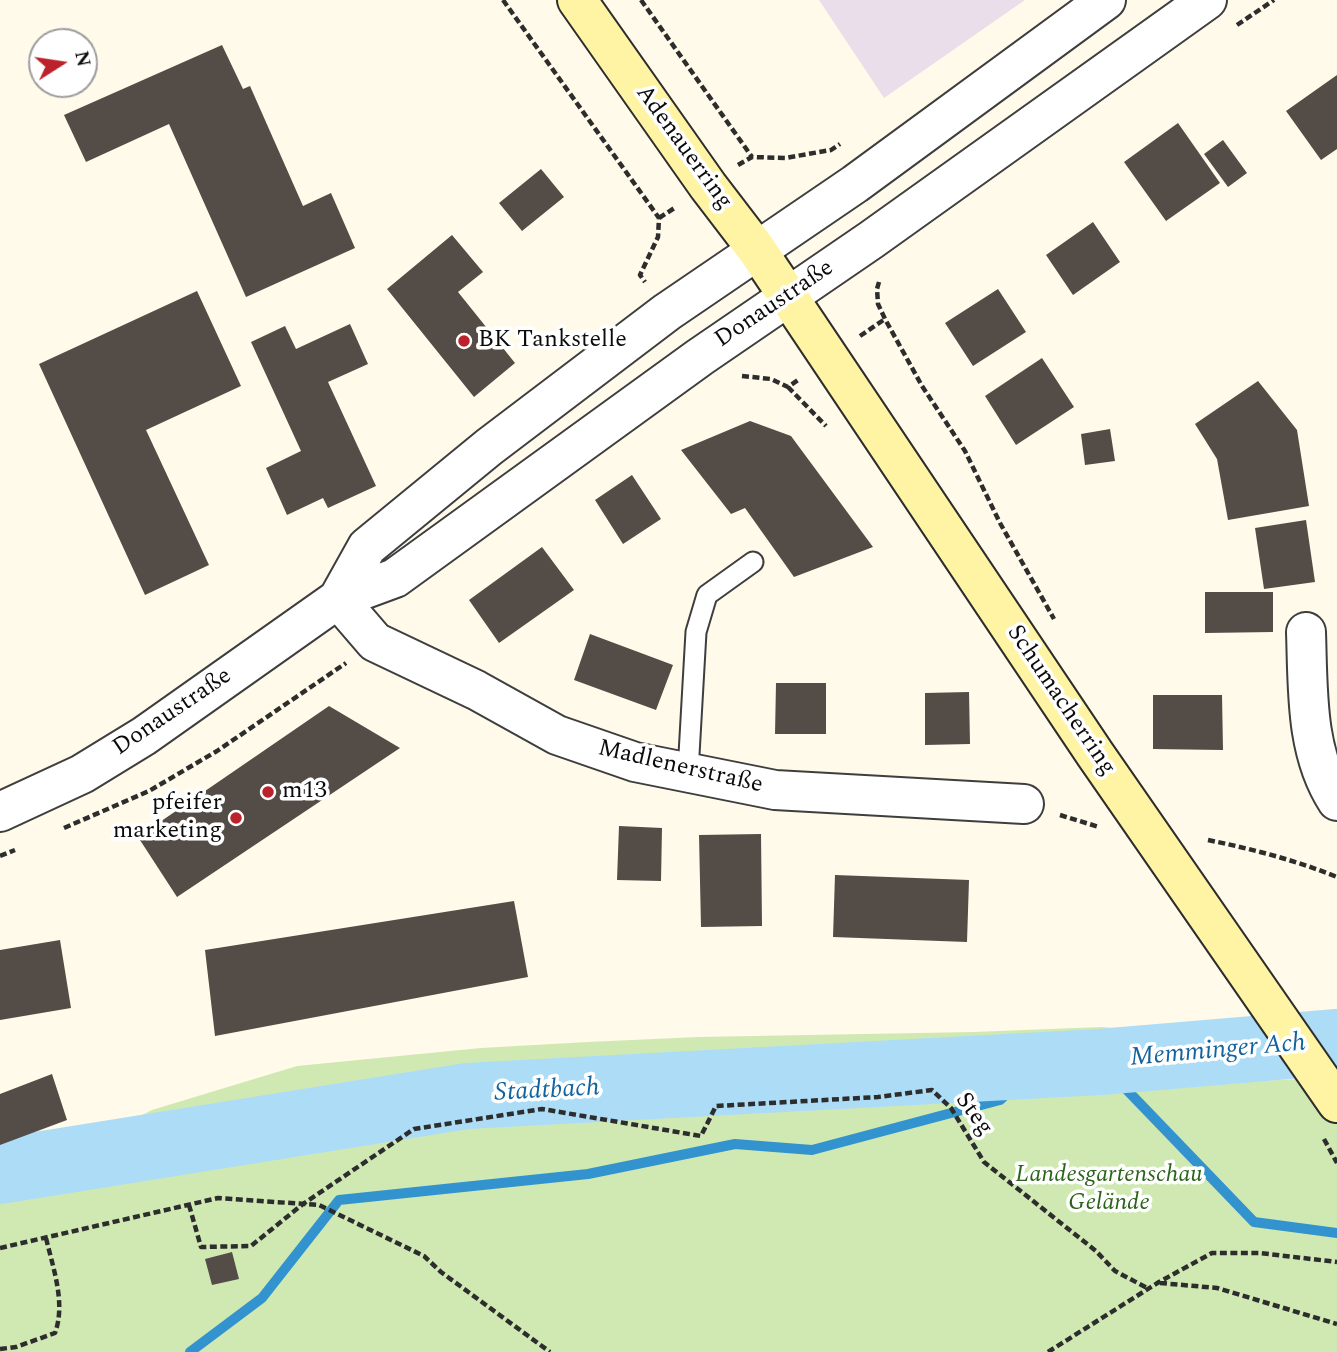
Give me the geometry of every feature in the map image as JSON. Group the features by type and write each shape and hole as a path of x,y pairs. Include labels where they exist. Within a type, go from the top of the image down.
{"main road":[{"name":"Adenauerring","path":"577,0 788,297"},
{"name":"Schumacherring","path":"788,297 1095,754 1334,1098"}],"street":[{"name":"Donaustraße","path":"338,599 367,547 489,447 667,312 855,184 1106,0"},
{"name":"Donaustraße","path":"0,812 82,774 144,736 338,599 395,578 700,357 1207,0"},
{"name":"Madlenerstraße","path":"338,599 375,642 476,690 558,735 635,762 775,790 1024,804"},
{"path":"1306,632 1308,718 1326,783 1337,801"}],"lane":[{"path":"688,772 696,632 706,595 753,562"}],"path":[{"path":"503,0 659,218 658,237 640,275"},
{"path":"641,0 752,157 785,158 811,154 831,150 842,143"},
{"path":"885,319 922,386 965,452 1000,523 1057,625"},
{"path":"1208,840 1251,849 1337,877"},
{"name":"Steg","path":"303,1204 414,1129 542,1109 701,1136 716,1106 878,1097 932,1090 951,1108 984,1162 1096,1251 1115,1271 1150,1289"},
{"path":"0,1248 218,1198 319,1205 424,1256 441,1272 550,1352"},
{"path":"189,1205 201,1247 251,1245 303,1204"},
{"path":"0,1349 16,1348 55,1333 61,1318 46,1238"},
{"path":"1048,1352 1159,1282 1212,1253 1260,1253 1337,1262"},
{"path":"1159,1282 1217,1289 1337,1324"}],"shaded area":[{"path":"819,0 1025,0 884,98"}],"green space":[{"name":"Landesgartenschau Gelände","path":"1101,1027 1159,1031 1182,1036 1258,1081 1337,1077 1337,1352 0,1352 0,1160 98,1137 152,1110 297,1066 481,1048 588,1042"}],"building":[{"path":"222,45 243,89 250,86 303,206 331,193 355,248 246,297 169,124 86,162 64,115"},
{"path":"1337,75 1337,149 1321,160 1286,111"},
{"path":"1178,123 1220,183 1166,221 1124,162"},
{"path":"1223,140 1247,173 1228,187 1204,154"},
{"path":"541,169 564,197 522,231 499,203"},
{"path":"1093,222 1120,262 1073,295 1046,255"},
{"path":"452,235 483,272 458,292 515,363 474,397 387,289"},
{"path":"998,289 1026,332 973,366 945,323"},
{"path":"197,291 241,386 146,430 209,565 145,595 39,364"},
{"path":"350,324 368,364 328,382 376,486 328,508 323,498 287,515 266,468 301,451 251,342 285,326 296,349"},
{"path":"1042,358 1074,407 1016,445 985,396"},
{"path":"1258,381 1297,430 1309,506 1228,520 1217,459 1195,424"},
{"path":"750,421 791,436 873,547 794,577 745,508 731,514 681,450"},
{"path":"1110,429 1115,461 1085,465 1081,434"},
{"path":"632,475 661,519 623,544 595,500"},
{"path":"1306,520 1315,582 1264,589 1255,528"},
{"path":"542,547 574,590 499,643 469,600"},
{"path":"1205,592 1273,592 1273,632 1205,633"},
{"path":"590,634 673,665 656,710 574,680"},
{"path":"776,683 826,683 826,734 775,734"},
{"path":"969,692 970,744 925,745 925,693"},
{"path":"1153,695 1222,695 1223,750 1153,749"},
{"name":"m13","path":"329,706 400,748 177,897 138,837"},
{"path":"619,826 662,828 661,881 617,880"},
{"path":"761,834 762,926 701,927 699,835"},
{"path":"835,875 969,880 967,942 833,937"},
{"path":"514,901 528,977 215,1036 205,950"},
{"path":"60,940 71,1008 0,1020 0,950"},
{"path":"52,1074 67,1120 0,1145 0,1094"},
{"path":"232,1252 239,1279 212,1285 205,1259"}],"waterway":[{"name":"Stadtbach","path":"0,1171 467,1096 1100,1062 1337,1042"},
{"path":"1100,1062 1254,1222 1337,1233"},
{"path":"190,1352 262,1298 339,1200 588,1174 735,1144 812,1150 1000,1100 1037,1065"}],"place":[{"name":"BK Tankstelle","path":"464,341"},
{"name":"m13","path":"268,792"},
{"name":"pfeifer marketing","path":"236,818"}],"water label":[{"name":"Memminger Ach","path":"1218,1052"}]}
